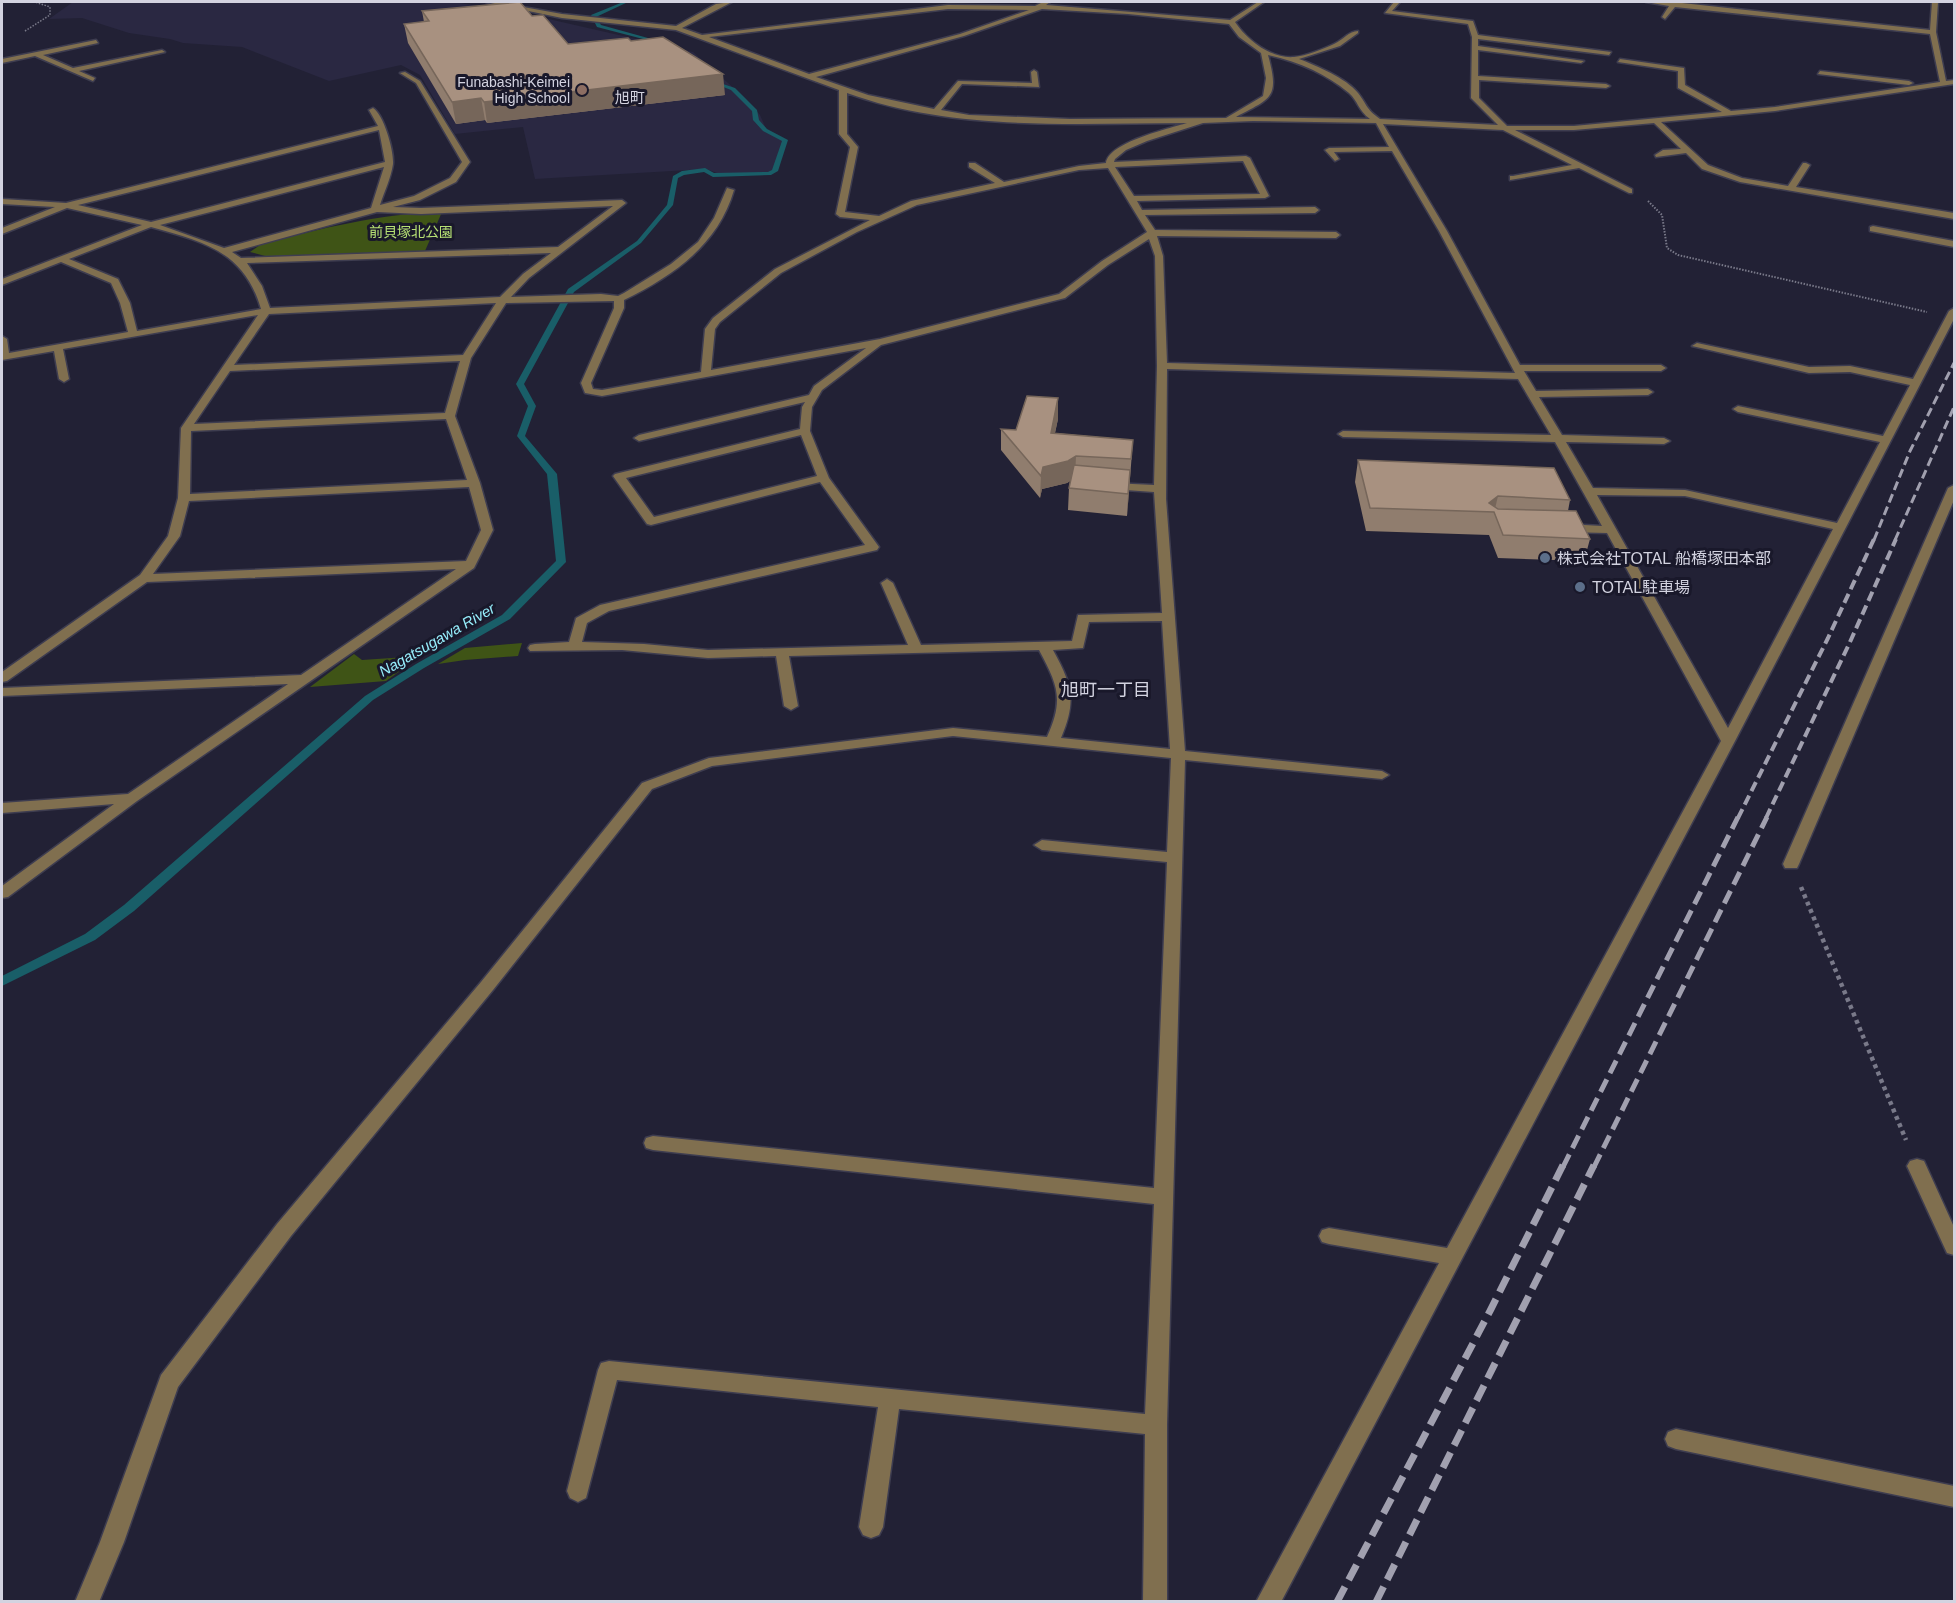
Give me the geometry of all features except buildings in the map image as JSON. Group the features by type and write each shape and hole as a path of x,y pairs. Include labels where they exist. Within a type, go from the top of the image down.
{"street":[{"path":"489,2 562,16 677,28 843,90 900,106 969,117 1017,120 1378,121 1505,128 1574,128 1731,114 1852,99 1923,85 1954,82"},
{"path":"502,4 514,2"},
{"path":"677,28 718,5 729,2"},
{"path":"703,36 948,7 1043,6 1231,22 1261,2"},
{"path":"1397,2 1387,12 1471,22 1475,48 1474,98 1505,128 1629,191"},
{"path":"1649,2 1933,32"},
{"path":"1935,2 1933,32 1943,82"},
{"path":"1665,17 1673,4"},
{"path":"807,77 962,34 1043,6"},
{"path":"1231,22 1241,36 1264,52 1293,59 1321,70 1355,94 1362,110 1378,121 1443,231 1519,372 1589,491 1728,741"},
{"path":"1293,59 1338,45 1356,32"},
{"path":"1474,37 1609,53"},
{"path":"2,61 96,42"},
{"path":"1475,48 1581,61"},
{"path":"72,70 162,52"},
{"path":"1227,120 1260,103 1268,95 1271,78 1264,52"},
{"path":"35,54 93,79"},
{"path":"1620,61 1682,69 1681,86 1731,114"},
{"path":"936,112 960,82 1036,85 1034,72"},
{"path":"224,251 417,198 453,180 466,162 418,82 403,73"},
{"path":"1820,73 1923,85"},
{"path":"1474,78 1606,86"},
{"path":"843,90 843,134 854,147 840,214 880,218"},
{"path":"373,110 381,127 389,163 375,209"},
{"path":"1155,1602 1156,1425 1178,756 1160,489 1162,366 1159,256 1152,233 1110,165 1111,158 1123,148 1202,122"},
{"path":"1657,122 1705,167 1740,180 1954,216"},
{"path":"2,231 68,205 381,127"},
{"path":"1335,159 1329,150 1394,148"},
{"path":"1659,155 1663,152 1688,151"},
{"path":"706,372 710,328 716,320 778,271 914,203 1002,184 1110,165 1246,158 1265,196 1131,199"},
{"path":"2,282 149,225 389,163"},
{"path":"972,165 1002,184"},
{"path":"1791,188 1806,165"},
{"path":"1513,178 1579,166"},
{"path":"2,339 3,356 266,311 503,300 601,297 619,299 636,292 700,246 726,204 730,190"},
{"path":"2,201 68,205 199,240 241,261 259,287 266,311 186,428 184,498 174,536 144,579 2,678"},
{"path":"2,893 132,798 470,566 487,530 474,483 450,416 466,358 503,300 526,276 622,203 421,211 375,209"},
{"path":"1139,213 1315,210"},
{"path":"1873,229 1954,244"},
{"path":"619,299 619,308 586,383 589,391 602,393 706,372 880,342 1062,296 1105,263 1152,233 1336,235"},
{"path":"241,261 561,250"},
{"path":"61,259 115,281 125,303 133,334"},
{"path":"1269,1602 1953,314"},
{"path":"575,645 581,621 605,608 873,547 823,478 805,431 807,407 818,388 880,342"},
{"path":"1698,346 1809,370 1850,369 1916,383"},
{"path":"58,347 64,379"},
{"path":"228,368 466,358"},
{"path":"1162,366 1519,372 1661,368"},
{"path":"1532,394 1648,392"},
{"path":"639,438 813,397"},
{"path":"1738,409 1886,440"},
{"path":"186,428 450,416"},
{"path":"805,431 619,476 651,521 823,478"},
{"path":"1343,434 1664,441"},
{"path":"184,498 474,483"},
{"path":"1096,485 1160,489"},
{"path":"1791,864 1954,488"},
{"path":"1589,491 1685,493 1840,527"},
{"path":"1552,528 1611,530"},
{"path":"144,579 470,566"},
{"path":"887,583 916,649"},
{"path":"535,648 575,645 663,648 708,654 1078,645 1083,618 1169,617"},
{"path":"1044,646 1065,685 1065,714 1052,742"},
{"path":"782,653 791,706"},
{"path":"2,692 306,679"},
{"path":"87,1602 112,1542 170,1382 284,1230 487,986 647,786 709,762 953,732 1382,775"},
{"path":"2,808 132,798"},
{"path":"1042,845 1176,858"},
{"path":"653,1143 1164,1197"},
{"path":"1917,1166 1954,1247"},
{"path":"1329,1236 1453,1257"},
{"path":"578,1491 609,1370 1156,1425"},
{"path":"871,1527 890,1398"},
{"path":"1676,1439 1954,1497"}],"path":[{"path":"18,36 50,15 50,7 35,2"},
{"path":"1629,191 1657,205 1664,217 1667,248 1678,255 1953,314"},
{"path":"1791,864 1917,1166"}],"shaded area":[{"name":"Funabashi-Keimei High School","path":"73,2 454,2 531,15 693,52 745,98 760,115 767,131 788,141 781,144 773,171 767,173 717,173 706,169 535,179 523,127 455,134 420,75 401,65 329,81 242,47 183,43 129,33 82,18 49,19"}],"green space":[{"name":"前貝塚北公園","path":"442,212 425,251 269,257 250,252 260,245 350,223"},
{"path":"522,643 518,656 438,664 465,648"},
{"path":"354,654 362,660 421,656 386,681 310,687"}],"waterway":[{"name":"Nagatsugawa River","path":"626,2 593,16 599,26 664,44"},
{"name":"Nagatsugawa River","path":"2,981 90,937 129,908 369,698 506,617 561,562 552,474 521,436 532,406 520,384 571,291 639,242 670,205 675,177 682,173 705,170 713,175 769,174 775,171 785,140 765,130 756,120 755,111 733,89 710,80"}],"railway":[{"path":"1874,540 1910,451 1954,363"},
{"path":"1895,540 1954,407"},
{"path":"1738,818 1828,638 1874,539"},
{"path":"1766,818 1850,642 1896,539"},
{"path":"1563,1167 1738,817"},
{"path":"1594,1167 1767,817"},
{"path":"1337,1602 1491,1309 1563,1165"},
{"path":"1376,1602 1594,1165"}],"place":[{"name":"Funabashi-Keimei High School","path":"582,90"},
{"name":"株式会社TOTAL 船橋塚田本部","path":"1545,558"},
{"name":"TOTAL駐車場","path":"1580,587"}],"district":[{"name":"旭町","path":"630,98"},
{"name":"旭町一丁目","path":"1106,690"}]}
